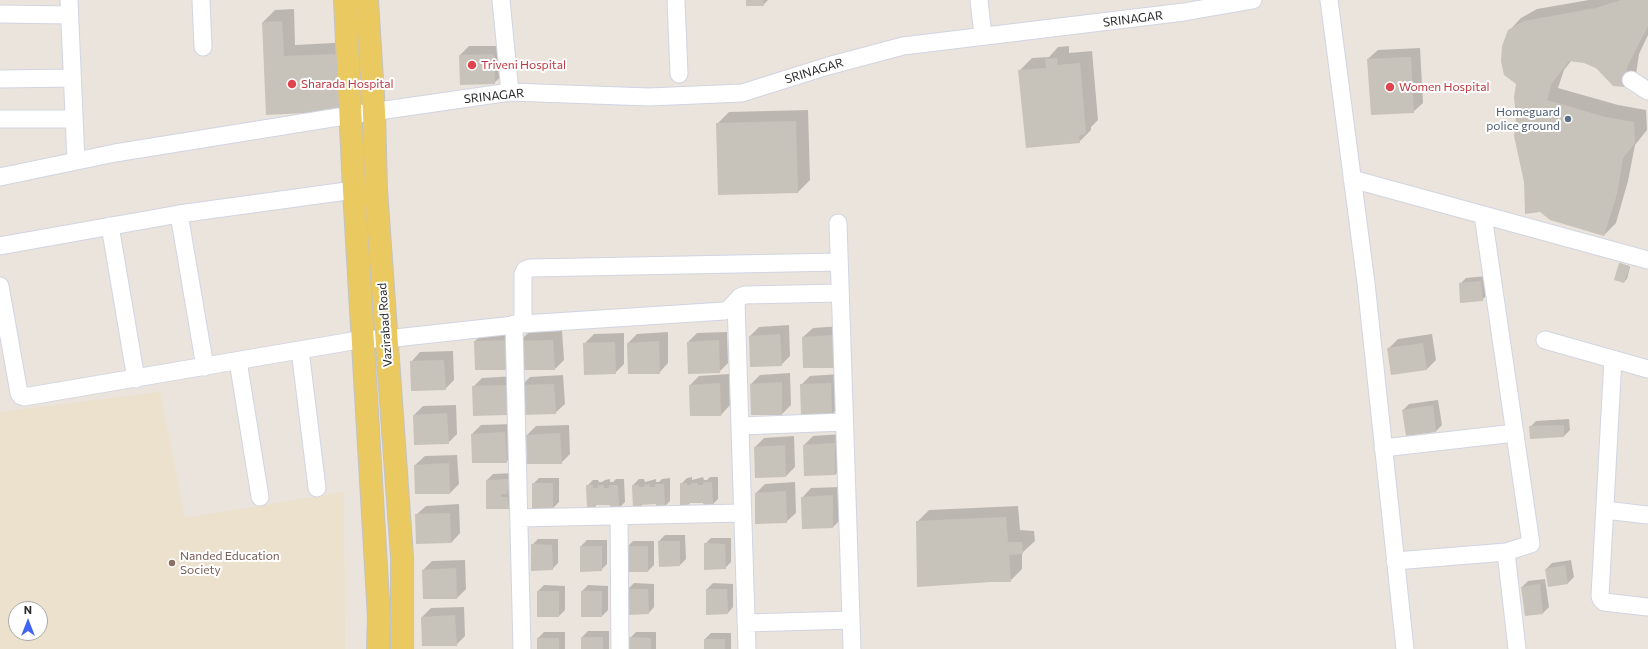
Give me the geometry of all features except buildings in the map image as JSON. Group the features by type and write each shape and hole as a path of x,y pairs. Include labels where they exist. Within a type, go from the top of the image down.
{"main road":[{"name":"Vazirabad Road","path":"345,0 354,190 364,339 379,617 378,649"},
{"name":"Vazirabad Road","path":"367,0 374,112 376,189 402,557 402,649"}],"street":[{"path":"202,0 203,47"},
{"path":"501,0 510,92"},
{"path":"676,0 679,74"},
{"path":"979,0 983,36"},
{"name":"SRINAGAR","path":"0,177 115,153 351,115 510,92 649,97 742,93 828,66 903,46 1184,12 1253,0"},
{"path":"1329,0 1367,291 1405,649"},
{"path":"0,14 69,8 76,161"},
{"path":"0,79 72,78"},
{"path":"1631,80 1648,92"},
{"path":"0,119 74,119"},
{"path":"1352,178 1648,260"},
{"path":"0,246 180,214 354,190"},
{"path":"180,214 205,367"},
{"path":"1395,561 1506,552 1531,544 1483,215"},
{"path":"838,223 852,649"},
{"path":"110,226 136,379"},
{"path":"522,649 518,518 518,324 523,274 525,270 530,268 839,262"},
{"path":"0,286 19,393 21,396 28,397 364,339 386,339 518,324 724,311 740,297 745,295 840,294"},
{"path":"736,301 747,649"},
{"path":"1545,340 1648,370"},
{"path":"300,350 317,488"},
{"path":"1612,359 1600,596 1604,602 1648,607"},
{"path":"238,361 260,497"},
{"path":"740,426 844,422"},
{"path":"1383,448 1515,433"},
{"path":"1605,510 1648,515"},
{"path":"518,518 742,513"},
{"path":"618,516 620,649"},
{"path":"1506,552 1517,649"},
{"path":"746,623 851,620"}],"shaded area":[{"name":"Nanded Education Society","path":"160,392 185,518 344,492 345,649 0,649 0,412"}],"place":[{"name":"Triveni Hospital","path":"472,65"},
{"name":"Sharada Hospital","path":"292,84"},
{"name":"Women Hospital","path":"1390,87"},
{"name":"Homeguard police ground","path":"1568,119"},
{"name":"Nanded Education Society","path":"172,563"}]}
